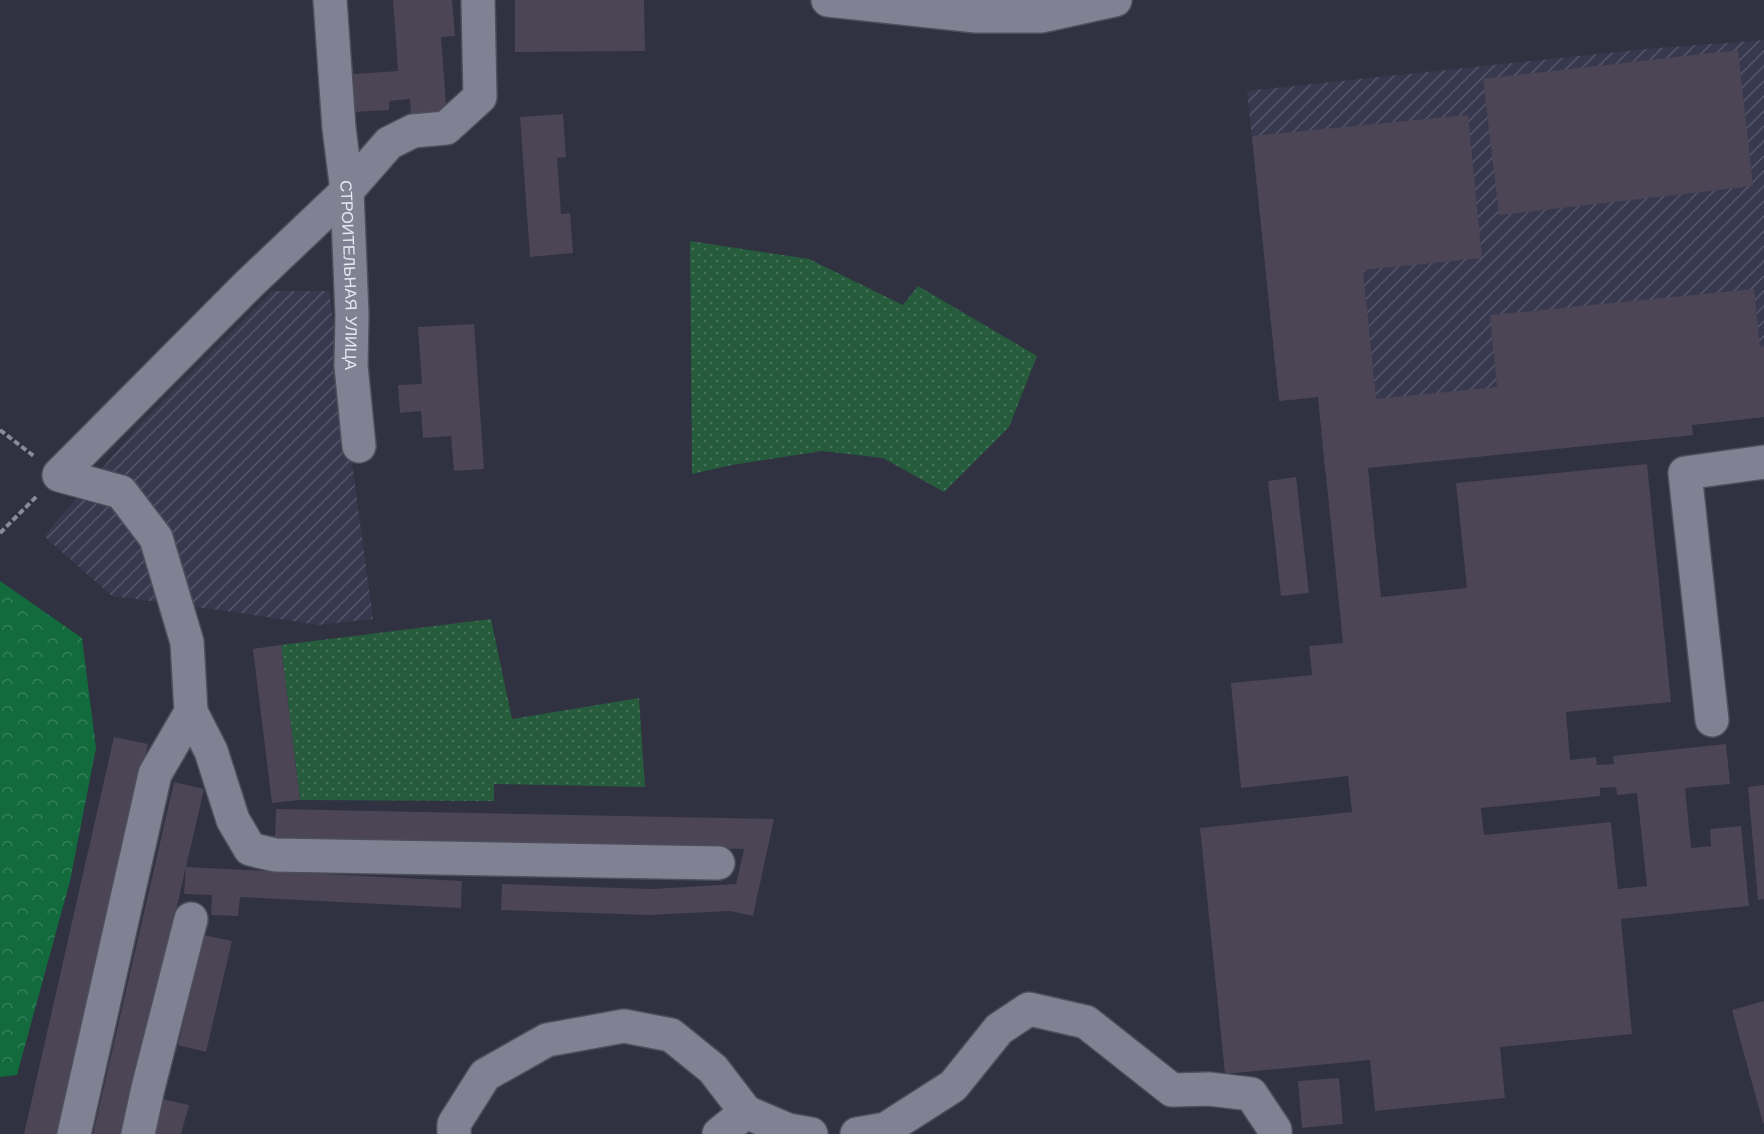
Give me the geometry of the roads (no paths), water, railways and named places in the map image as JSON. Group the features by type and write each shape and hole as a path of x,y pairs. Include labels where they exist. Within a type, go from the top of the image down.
{"street":[{"path":"330,0 339,128 347,191 249,284 58,475 121,492 156,538 187,642 190,712 211,751 233,820 250,849 275,855 718,863"},
{"name":"СТРОИТЕЛЬНАЯ УЛИЦА","path":"359,446 351,366 352,315 347,191 389,143 413,131 446,128 480,97 478,0"},
{"path":"828,0 976,16 1042,16 1115,0"},
{"path":"1712,720 1685,473 1764,462"},
{"path":"74,1134 156,774 190,712"},
{"path":"138,1134 191,919"},
{"path":"857,1134 886,1129 953,1086 999,1029 1029,1009 1086,1022 1172,1090 1209,1089 1251,1094 1275,1130 1275,1134"},
{"path":"454,1134 454,1124 485,1075 547,1040 624,1026 671,1035 713,1069 746,1112 788,1130 811,1134"},
{"path":"719,1134 746,1112"}]}
